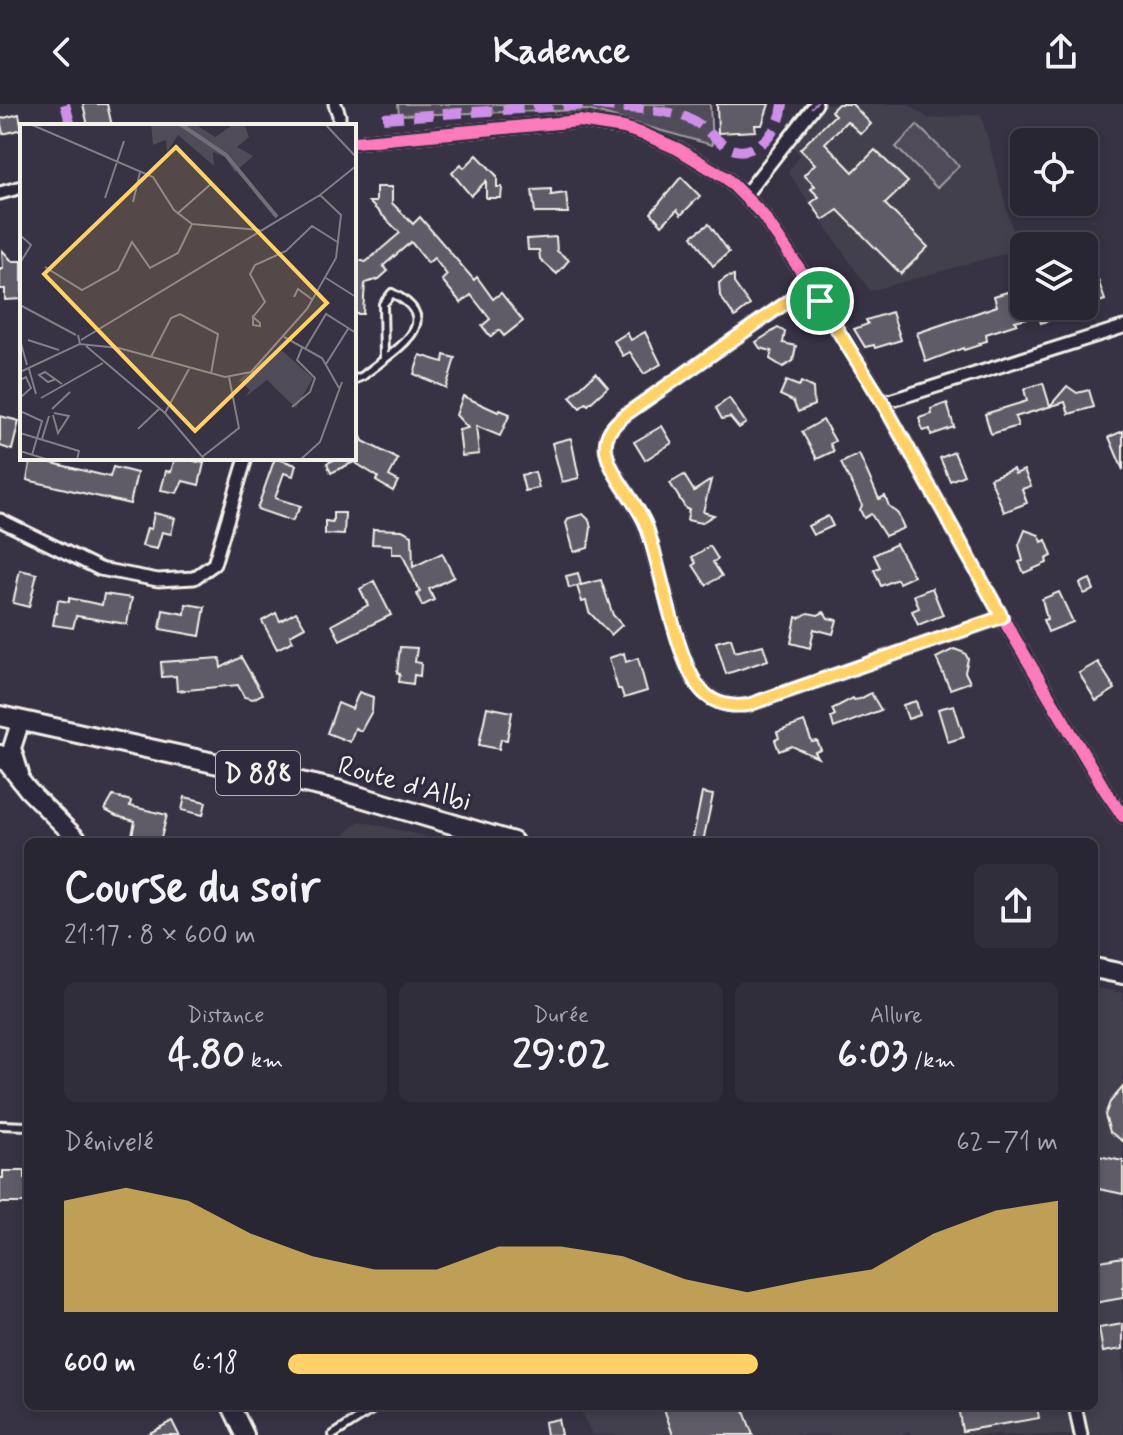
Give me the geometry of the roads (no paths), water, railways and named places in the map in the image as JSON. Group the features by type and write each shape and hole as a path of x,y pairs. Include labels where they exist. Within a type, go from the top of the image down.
{"main road":[{"name":"Route d'Albi","path":"0,716 337,790 499,838"},
{"path":"1098,969 1123,974"}],"street":[{"path":"335,104 339,124"},
{"path":"745,195 816,104"},
{"path":"356,142 554,122 602,124 646,135 678,149 726,178 762,214 883,403 1002,617 1123,816"},
{"path":"0,193 20,188"},
{"path":"810,286 625,415 607,434 609,462 645,524 688,670 704,694 731,707 748,705 1002,617"},
{"path":"883,403 1123,327"},
{"path":"0,520 100,569 158,580 194,578 214,564 245,460"},
{"path":"21,720 12,748 28,790"},
{"path":"0,754 28,790 76,838"},
{"path":"233,1410 245,1435"},
{"path":"1076,1410 1081,1435"}],"lane":[{"path":"356,379 384,358 411,335 419,323 418,313 408,301 392,293 383,304 384,358"},
{"path":"0,1125 24,1126"},
{"path":"333,1435 372,1410"}]}
